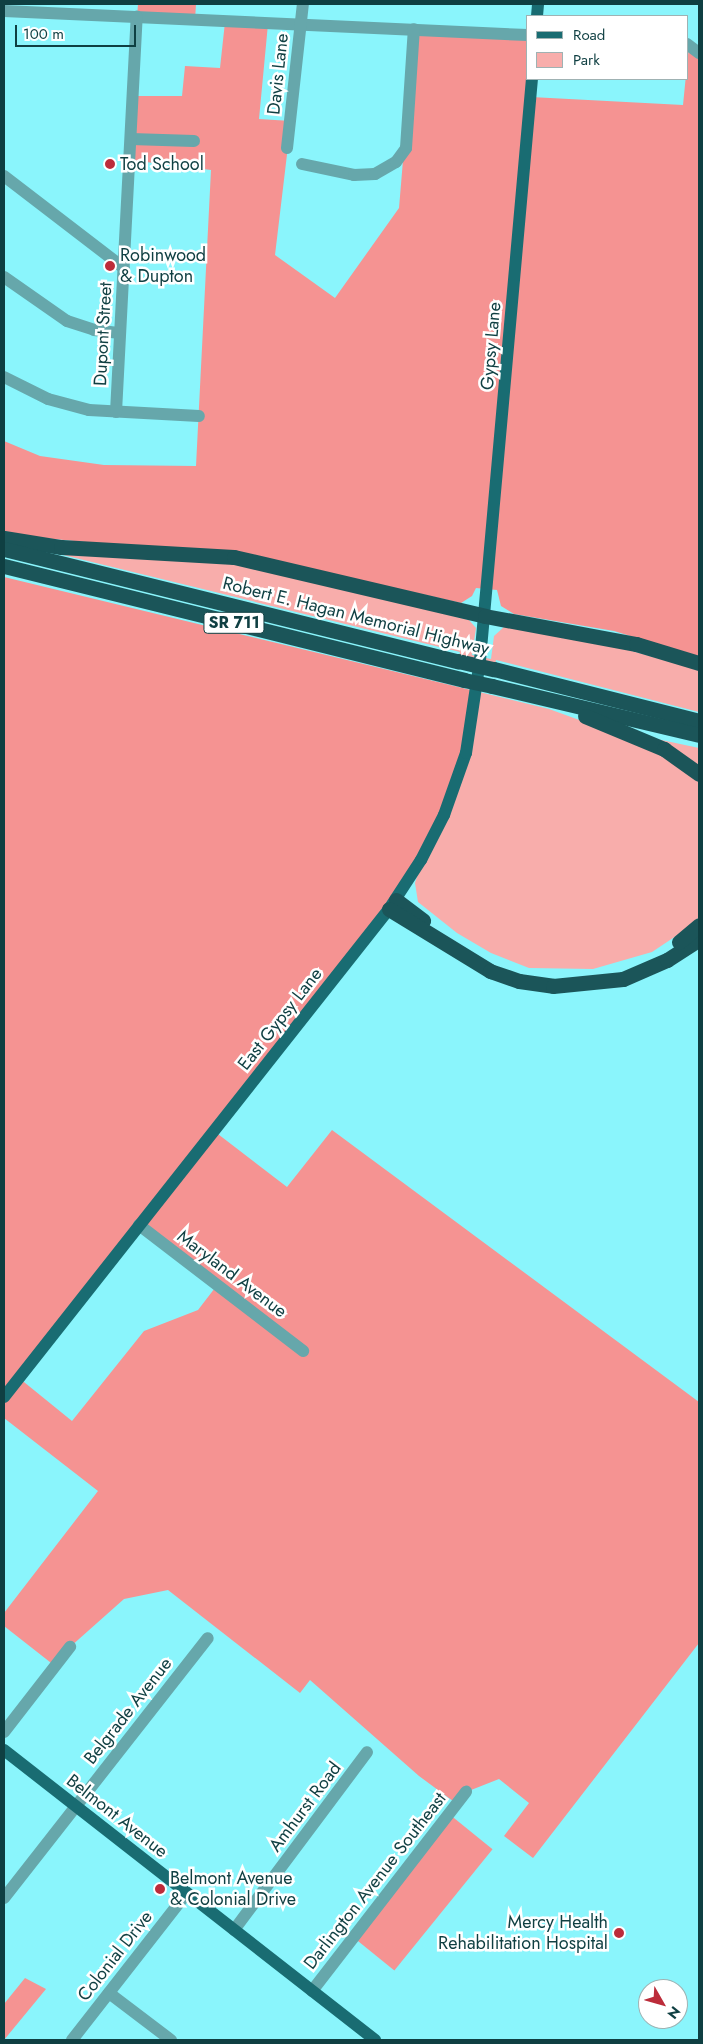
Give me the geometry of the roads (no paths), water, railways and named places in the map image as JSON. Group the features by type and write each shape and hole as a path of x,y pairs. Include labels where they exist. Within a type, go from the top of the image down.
{"highway":[{"path":"4,538 61,547 234,557 485,616 636,644 699,663"},
{"name":"Robert E. Hagan Memorial Highway","path":"4,549 699,721"},
{"name":"Robert E. Hagan Memorial Highway","path":"4,566 464,680 699,735"},
{"path":"556,702 664,749 699,774"},
{"path":"393,904 470,952 506,968 538,976 586,976 636,965 678,942 699,925"},
{"path":"393,904 490,971 520,981 553,986 623,978 667,960 699,939"}],"main road":[{"name":"Gypsy Lane","path":"485,616 532,80"},
{"name":"East Gypsy Lane","path":"4,1397 393,904 422,860 444,815 466,753 485,616"},
{"name":"Belmont Avenue","path":"4,1750 375,2040"}],"street":[{"name":"Davis Lane","path":"288,148 303,4"},
{"path":"4,11 526,35"},
{"name":"Dupont Street","path":"116,412 137,17"},
{"path":"302,164 354,175 375,174 396,162 406,148 414,29"},
{"path":"688,45 699,52"},
{"path":"131,139 194,141"},
{"path":"4,176 103,254 124,268"},
{"path":"103,254 125,244"},
{"path":"4,277 67,321 120,333"},
{"path":"4,377 48,399 90,410 199,416"},
{"name":"Maryland Avenue","path":"139,1226 303,1351"},
{"name":"Belgrade Avenue","path":"4,1898 208,1638"},
{"path":"4,1732 70,1647"},
{"name":"Amhurst Road","path":"234,1930 367,1752"},
{"name":"Darlington Avenue Southeast","path":"312,1991 466,1792"},
{"name":"Colonial Drive","path":"72,2040 186,1893"},
{"path":"109,1993 171,2040"}],"place":[{"name":"Tod School","path":"110,164"},
{"name":"Robinwood & Dupton","path":"110,266"},
{"name":"Belmont Avenue & Colonial Drive","path":"160,1889"},
{"name":"Mercy Health Rehabilitation Hospital","path":"619,1933"}]}
